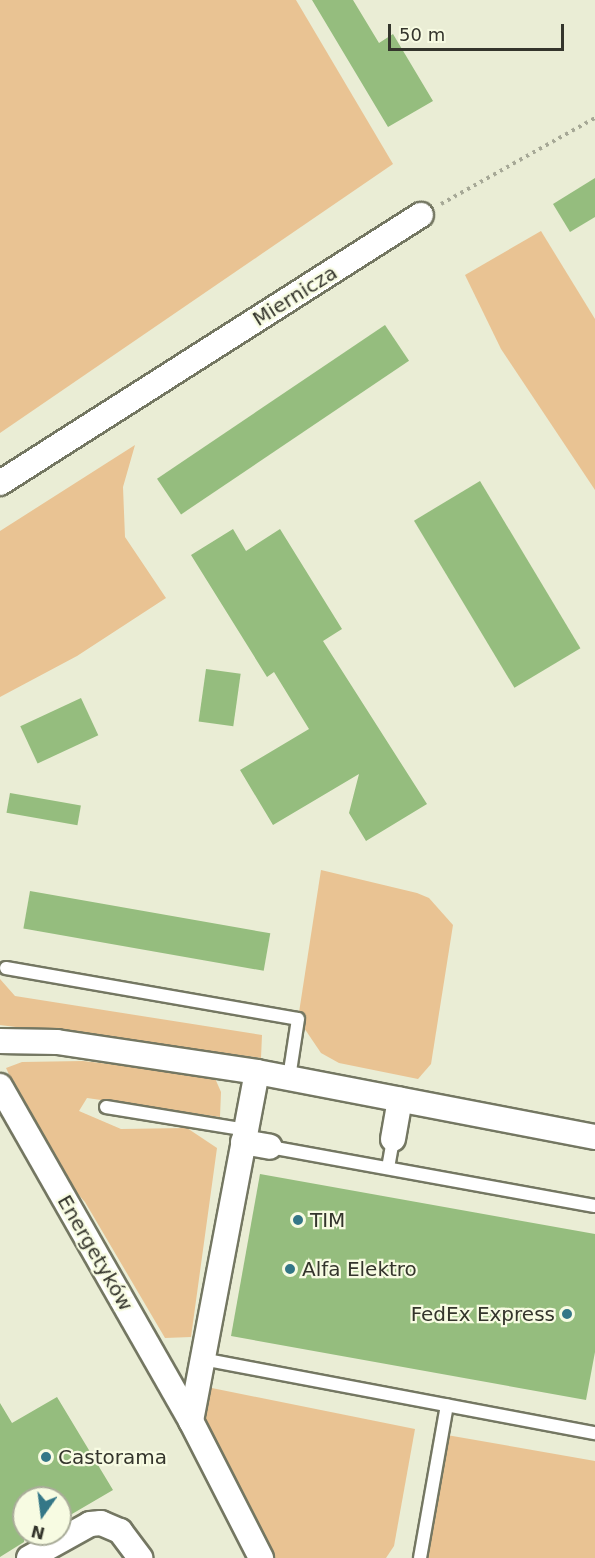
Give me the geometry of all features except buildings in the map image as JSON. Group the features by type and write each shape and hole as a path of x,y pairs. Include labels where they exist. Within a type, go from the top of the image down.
{"street":[{"name":"Miernicza","path":"0,483 421,215"},
{"path":"0,1041 57,1042 257,1072 595,1137"},
{"path":"190,1421 257,1072"},
{"name":"Energetyków","path":"0,1086 190,1421 261,1558"},
{"path":"393,1139 400,1100"},
{"path":"245,1136 270,1147"},
{"path":"29,1558 67,1549 101,1522 120,1531 140,1558"}],"lane":[{"path":"6,968 298,1019 289,1078"},
{"path":"106,1107 245,1136"},
{"path":"388,1168 393,1139"},
{"path":"270,1147 595,1206"},
{"path":"202,1359 595,1433"},
{"path":"420,1558 447,1405"}],"path":[{"path":"421,215 595,118"}],"shaded area":[{"path":"0,0 296,0 393,164 0,433"},
{"path":"541,231 595,319 595,490 501,349 465,275"},
{"path":"135,445 123,487 125,537 166,598 77,656 0,697 0,531"},
{"path":"321,870 417,893 429,898 453,925 431,1064 418,1079 339,1063 321,1053 298,1019"},
{"path":"0,979 15,996 262,1035 261,1058 0,1025"},
{"path":"83,1061 214,1076 221,1092 220,1117 87,1098 79,1111 121,1129 187,1128 217,1148 191,1337 165,1338 85,1202 53,1166 6,1068 22,1062"},
{"path":"197,1385 415,1429 394,1546 386,1558 261,1558 191,1421"},
{"path":"441,1434 595,1461 595,1558 420,1558"}],"place":[{"name":"TIM","path":"298,1220"},
{"name":"Alfa Elektro","path":"290,1269"},
{"name":"FedEx Express","path":"567,1314"},
{"name":"Castorama","path":"46,1457"}]}
